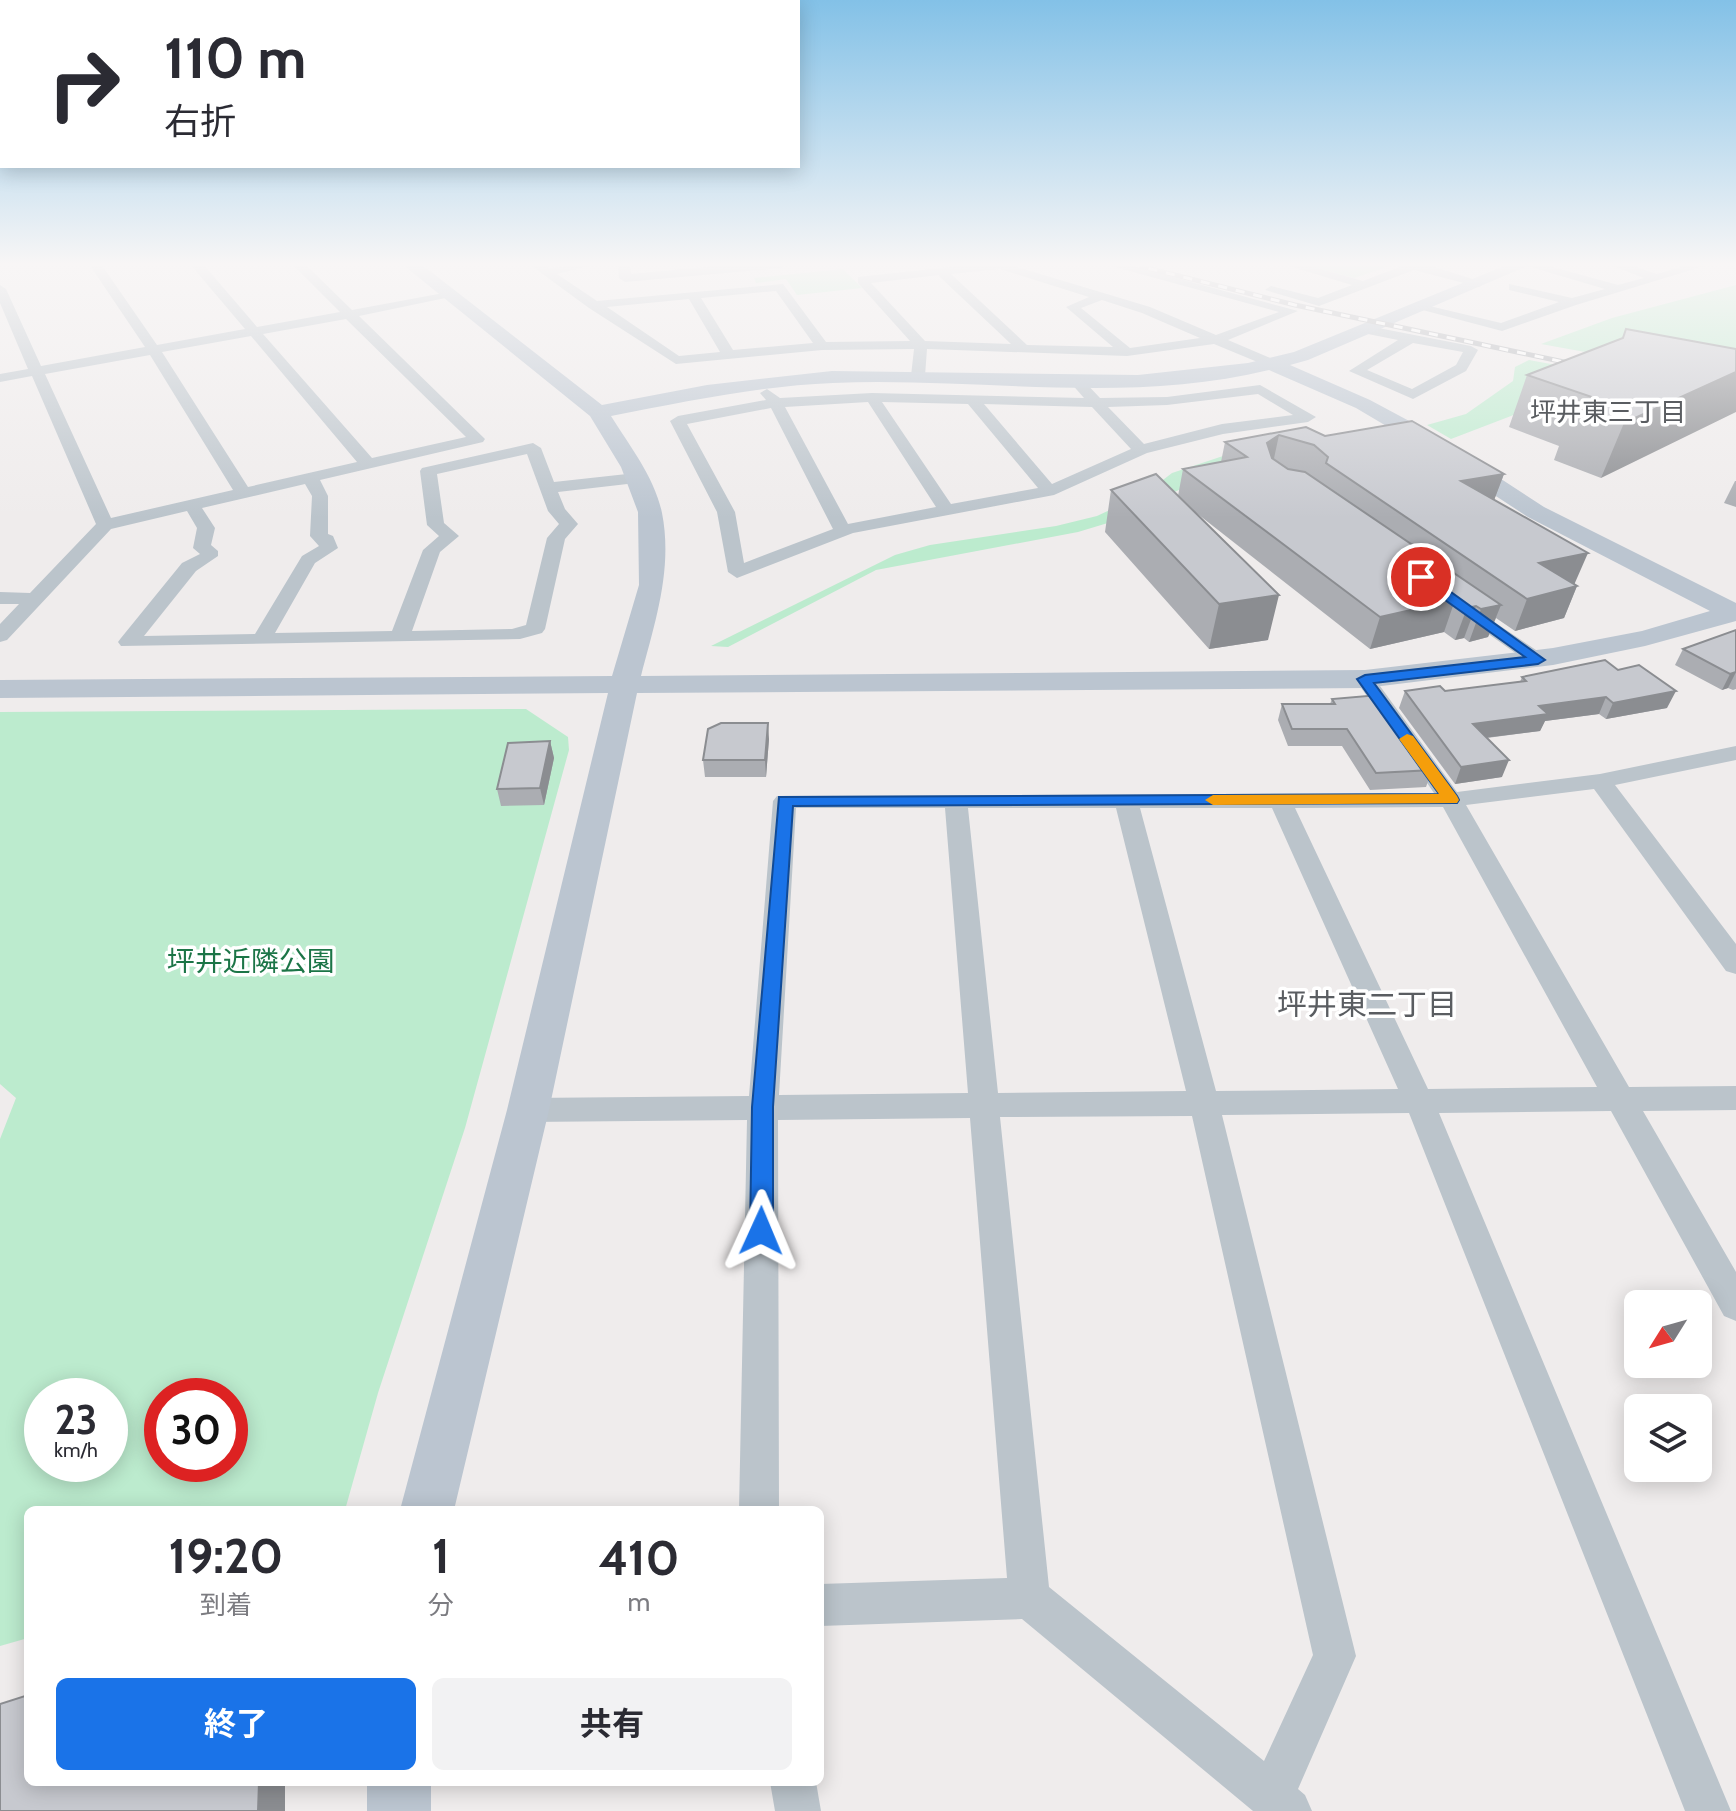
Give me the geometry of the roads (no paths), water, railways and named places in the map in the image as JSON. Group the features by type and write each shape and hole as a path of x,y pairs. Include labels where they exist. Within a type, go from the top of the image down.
{"street":[{"path":"26,349 105,525"},
{"path":"0,378 162,349"},
{"path":"270,349 367,463"},
{"path":"0,636 105,525 477,439 386,349"},
{"path":"428,1506 528,1110 624,686 652,585 650,512 636,478 598,412 516,349"},
{"path":"659,349 676,360 796,349"},
{"path":"725,349 729,355"},
{"path":"918,376 921,349"},
{"path":"1011,349 1127,352 1153,349"},
{"path":"1123,349 1127,352"},
{"path":"1236,349 1386,417 1536,512 1735,612"},
{"path":"598,412 760,384 832,377 918,376 1077,382 1170,380 1272,364 1316,349"},
{"path":"1393,349 1356,371 1413,395 1461,368 1471,350 1464,349"},
{"path":"154,350 243,493"},
{"path":"1077,382 1141,450"},
{"path":"760,384 776,403 843,531"},
{"path":"1260,389 1308,417 1222,429 1141,450 1049,491 843,531 737,572 726,512 678,421 776,403 872,397 972,400 1167,401 1260,389"},
{"path":"872,397 946,510"},
{"path":"972,400 1049,491"},
{"path":"192,505 206,528 202,548 209,551 209,556 189,567 128,642 513,635 535,629 556,538 569,524 557,511 533,448 428,471 436,525 450,536 432,550 400,637"},
{"path":"261,640 308,560 329,548 327,540 319,536 320,496 309,476"},
{"path":"548,488 636,478"},
{"path":"0,598 36,599"},
{"path":"1454,600 1538,660"},
{"path":"0,689 1365,679 1538,660 1632,641 1735,612"},
{"path":"1365,679 1451,800 1736,1305"},
{"path":"759,1506 763,1107 785,801 1451,800 1600,781 1736,753"},
{"path":"1600,781 1736,964"},
{"path":"1280,800 1418,1099 1708,1811"},
{"path":"824,1605 1029,1598 1280,1804 1335,1656 1204,1102 1126,801"},
{"path":"956,802 1029,1598"},
{"path":"528,1110 1736,1098"},
{"path":"399,1786 399,1811"},
{"path":"794,1786 798,1811"}],"railway":[{"path":"1500,349 1583,366"}],"district":[{"name":"坪井東三丁目","path":"1608,412"},
{"name":"坪井東二丁目","path":"1367,1004"}],"park label":[{"name":"坪井近隣公園","path":"251,961"}]}
